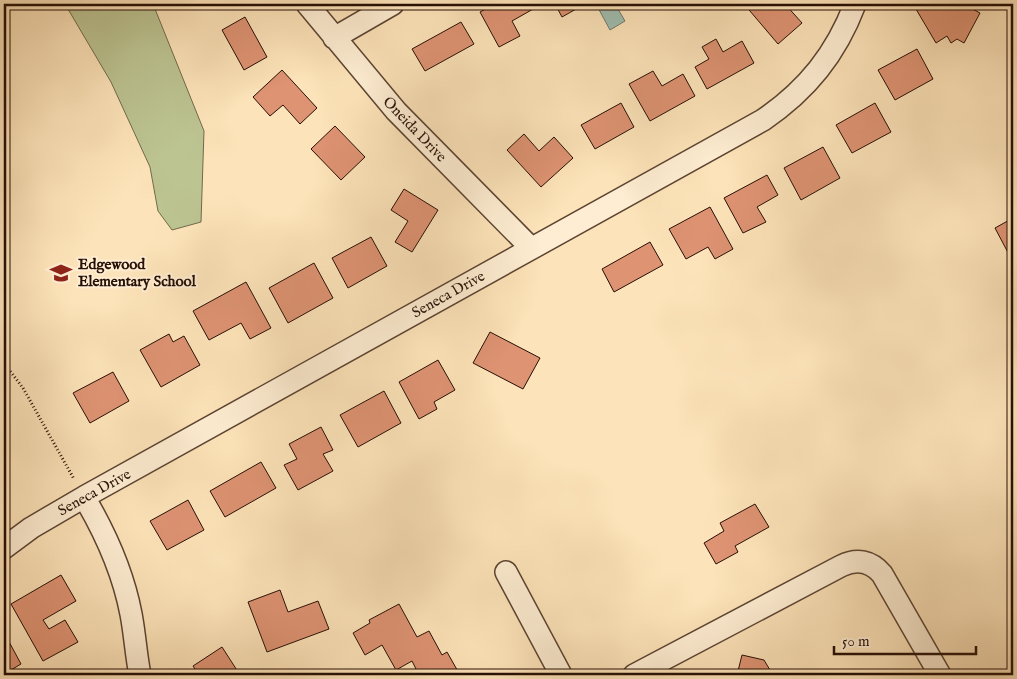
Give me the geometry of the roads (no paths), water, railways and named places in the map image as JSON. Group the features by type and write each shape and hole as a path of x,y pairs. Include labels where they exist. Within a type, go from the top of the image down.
{"street":[{"name":"Oneida Drive","path":"307,4 396,111 531,248"},
{"path":"334,38 393,4"},
{"name":"Seneca Drive","path":"4,548 31,528 84,497 763,120 781,108 813,79 841,37 855,4"},
{"path":"84,497 109,544 121,576 131,614 140,675"},
{"path":"634,675 841,566 856,561 871,564 882,574 940,675"},
{"path":"506,572 561,675"}],"place":[{"name":"Edgewood Elementary School","path":"61,273"}]}
